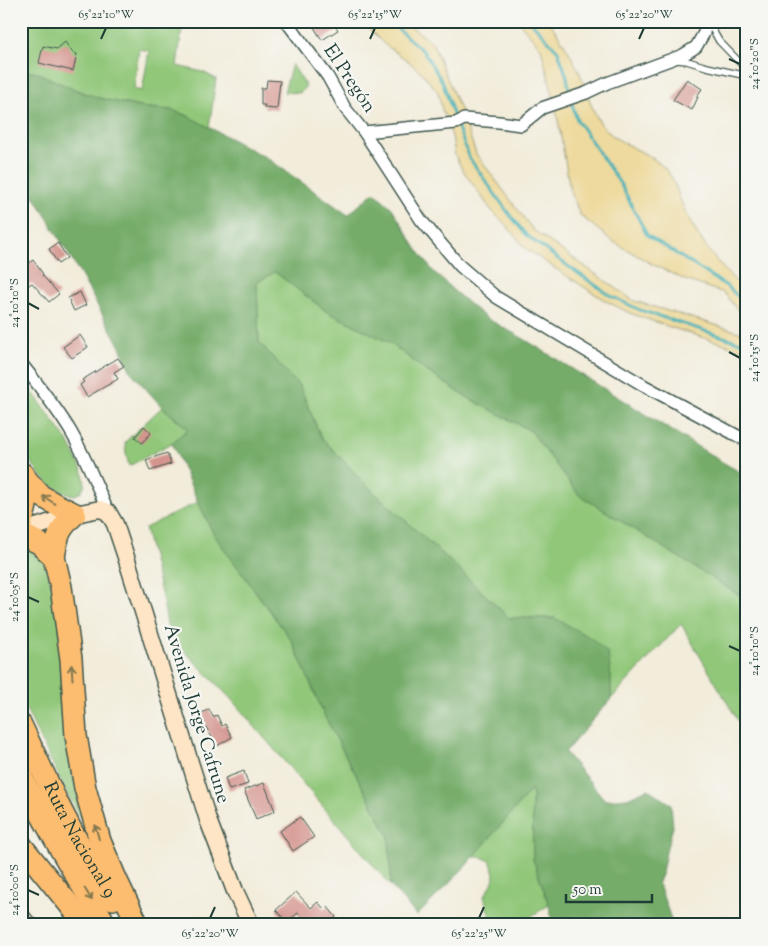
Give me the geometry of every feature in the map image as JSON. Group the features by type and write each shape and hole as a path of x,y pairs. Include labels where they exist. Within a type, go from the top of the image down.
{"highway":[{"path":"24,475 40,495 75,514 64,525 58,537 54,557 61,587 71,659 76,736 85,788 100,841 138,925"},
{"path":"21,524 27,501 24,475"},
{"path":"21,533 39,543 54,557"},
{"name":"Ruta Nacional 9","path":"21,725 74,835 128,925"},
{"name":"Ruta Nacional 9","path":"21,775 35,804 106,925"},
{"path":"21,845 86,925"}],"street":[{"name":"El Pregón","path":"286,21 328,77 344,108 364,132 421,220 460,266 496,297 643,385 747,442"},
{"path":"364,132 456,123 464,120 521,125 542,108 683,55 696,47 704,33 706,21"},
{"path":"21,363 45,393 70,432 93,476 108,512"},
{"path":"21,533 75,514 100,509 108,512"},
{"name":"Avenida Jorge Cafrune","path":"108,512 115,524 126,557 208,820 235,891 251,925"},
{"path":"21,916 28,925"}],"lane":[{"path":"706,21 719,41 747,70"},
{"path":"671,59 747,76"}],"green space":[{"path":"21,21 183,21 177,66 203,72 216,79 209,128 186,115 171,110 140,107 99,98 27,72 21,72","holes":["139,49 149,51 142,91 134,89"]},
{"path":"292,64 306,86 300,93 284,92"},
{"path":"21,72 36,72 99,98 140,107 171,110 186,115 267,158 348,215 374,192 392,208 414,245 433,271 486,318 524,339 747,476 747,600 578,494 531,431 463,395 390,343 326,311 275,272 257,282 259,342 300,387 321,437 367,486 449,560 509,618 555,618 591,638 608,653 611,699 565,752 605,800 627,798 648,789 671,804 673,827 658,882 673,925 553,925 549,905 533,859 532,789 464,868 417,916 391,886 389,836 326,719 292,641 214,535 198,502 172,443 188,429 162,407 131,372 119,345 82,277 21,171"},
{"path":"275,272 326,311 390,343 463,395 531,431 578,494 747,600 747,736 681,624 611,699 611,677 555,618 509,618 449,560 367,486 321,437 300,387 259,342 257,282"},
{"path":"21,376 68,441 83,472 85,484 81,492 75,495 68,494 49,484 21,448"},
{"path":"162,407 188,429 172,443 129,466 125,442"},
{"path":"198,502 214,535 292,641 326,719 389,836 391,886 231,699 169,635 163,601 145,528"},
{"path":"21,550 30,550 45,561 60,619 64,704 71,770 89,832 68,795 21,699"},
{"path":"532,788 533,859 549,905 517,925 492,925 484,896 493,879 492,866 490,861 481,857 473,857"}],"sand":[{"path":"361,21 403,21 432,42 464,119 476,154 533,230 634,301 747,333 747,351 632,314 606,301 525,248 492,211 462,169 455,155 452,136 438,92 422,73 385,45"},
{"path":"518,21 549,21 576,65 594,112 601,124 612,135 654,159 668,172 685,211 704,244 728,274 747,292 747,322 724,293 685,280 650,263 612,241 580,215 570,189 555,103 541,48"}],"building":[{"path":"310,21 332,21 338,30 322,40"},
{"path":"65,42 73,53 77,54 73,71 39,63 43,46 57,49"},
{"path":"687,79 702,89 696,97 698,97 692,110 673,100"},
{"path":"267,80 280,81 277,109 264,108 265,105 261,105 261,88 266,88"},
{"path":"58,243 67,258 58,264 49,249"},
{"path":"33,260 42,275 59,294 49,302 32,283 21,290 21,269"},
{"path":"80,292 86,305 74,311 68,298"},
{"path":"80,335 88,347 72,358 63,347"},
{"path":"118,358 124,366 114,372 118,379 87,397 80,385 84,382 82,380"},
{"path":"144,426 151,433 142,443 135,437"},
{"path":"167,453 171,464 150,471 146,460"},
{"path":"209,709 213,717 217,715 222,726 225,724 232,737 217,746 199,715"},
{"path":"244,771 248,784 229,790 225,778"},
{"path":"264,783 275,811 256,819 244,790"},
{"path":"300,817 314,837 293,851 280,831"},
{"path":"296,892 311,908 318,902 324,909 327,906 336,917 326,925 307,925 298,913 287,922 276,910"}],"waterway":[{"path":"389,21 424,52 443,83 470,159 526,235 611,296 640,310 747,343"},
{"path":"530,21 558,51 567,77 570,95"},
{"path":"571,101 577,120 621,185 647,235 728,287 747,305"}]}
